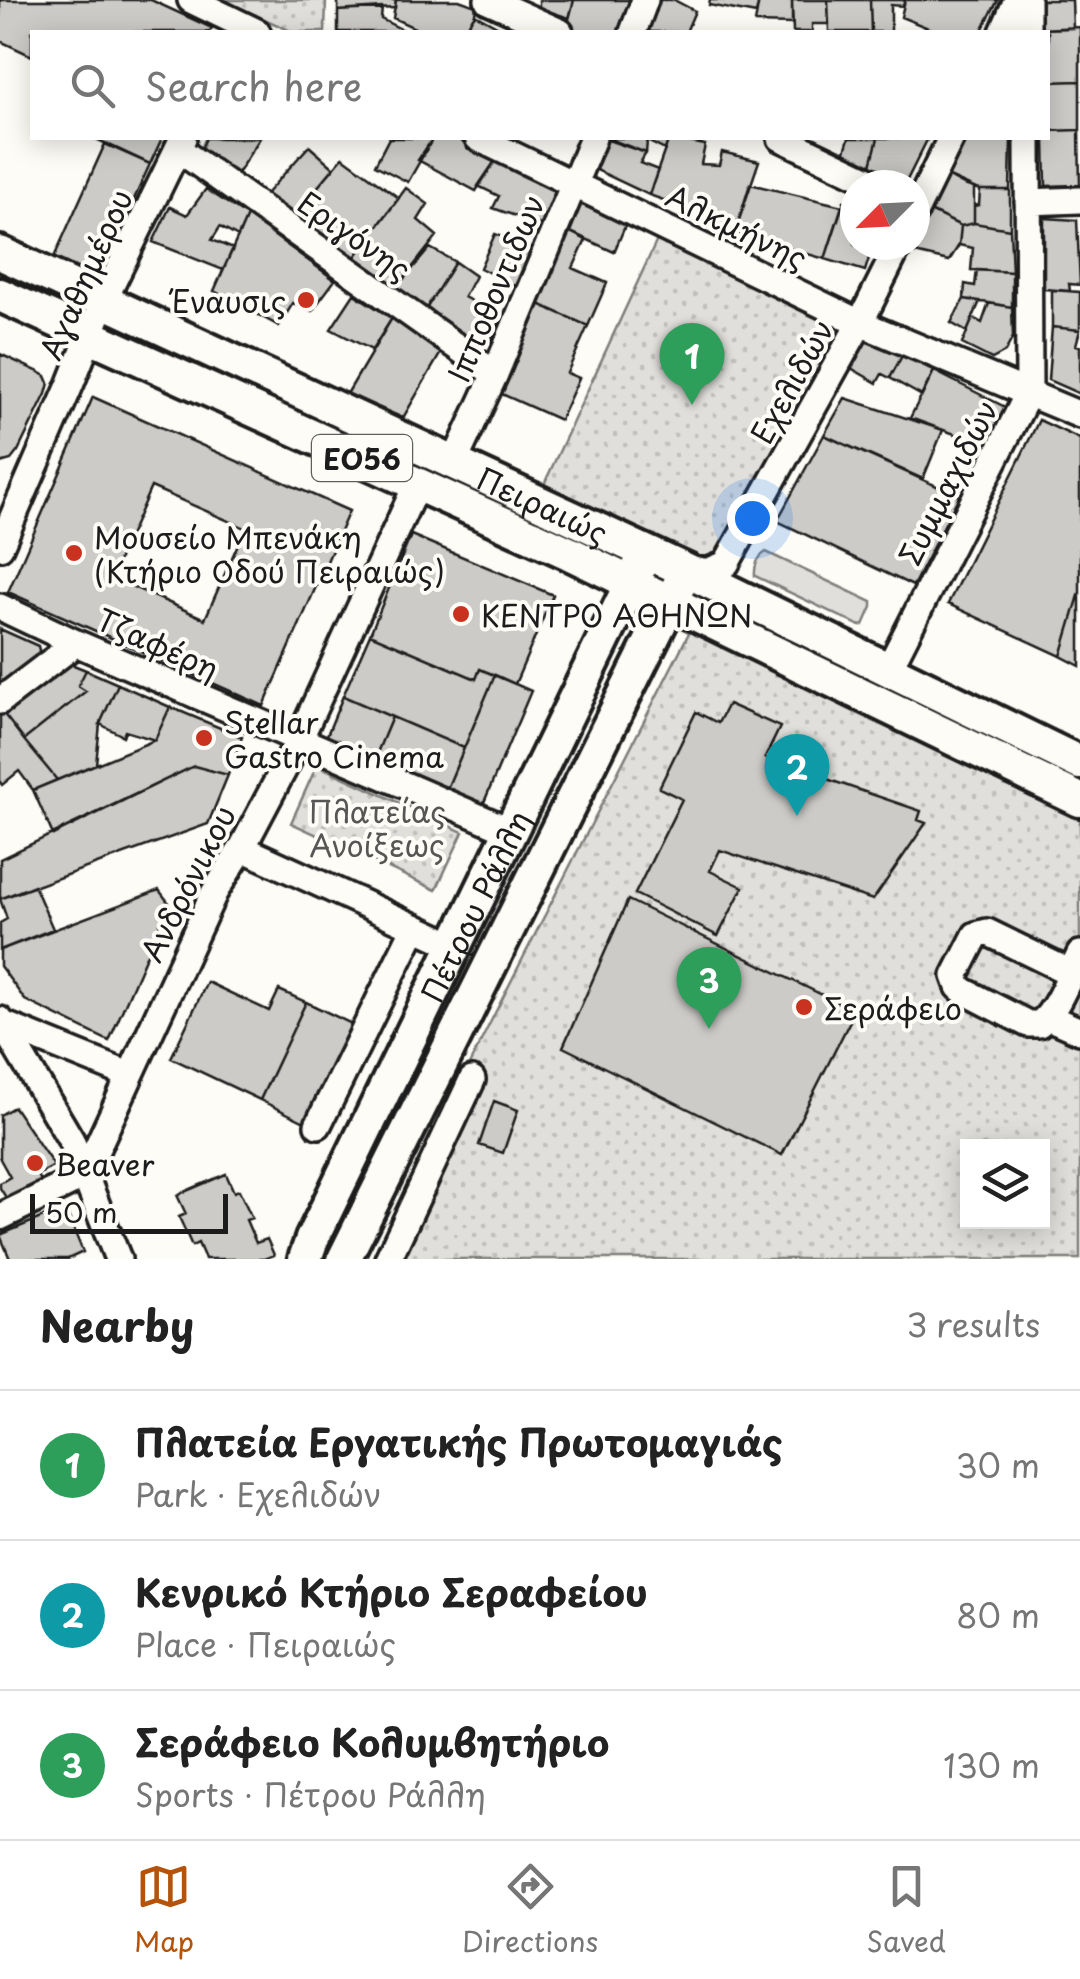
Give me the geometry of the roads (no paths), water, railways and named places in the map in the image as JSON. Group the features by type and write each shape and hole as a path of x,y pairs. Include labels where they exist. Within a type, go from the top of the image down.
{"main road":[{"name":"Πειραιώς","path":"0,253 688,570 1080,763"},
{"name":"Πειραιώς","path":"0,295 632,582 1080,800"},
{"name":"Πέτρου Ράλλη","path":"305,1259 647,552"},
{"name":"Πέτρου Ράλλη","path":"344,1259 688,570"}],"street":[{"path":"192,0 229,26"},
{"path":"488,0 556,30"},
{"path":"634,30 645,0"},
{"path":"1003,30 1017,0"},
{"path":"1027,0 1027,30"},
{"name":"Αλκμήνης","path":"482,140 860,323 1080,414"},
{"name":"Ιπποθοντιδων","path":"454,462 592,140"},
{"path":"785,140 848,170"},
{"path":"930,180 951,140"},
{"name":"Συμμαχιδών","path":"888,668 1029,392 1028,140"},
{"name":"Αγαθημέρου","path":"0,547 104,300 180,143"},
{"name":"Εριγόνης","path":"180,143 494,374"},
{"path":"1028,202 1080,200"},
{"name":"Εχελιδών","path":"688,570 709,571 726,564 892,260"},
{"name":"Ανδρόνικου","path":"84,1176 214,893 299,740 417,484"},
{"name":"Τζαφέρη","path":"0,607 512,831"},
{"path":"0,701 76,643"},
{"path":"242,848 456,946"},
{"path":"318,1126 415,927"},
{"path":"987,932 1077,963 1045,1022 1033,1025 964,991 955,976 976,935 987,932"},
{"path":"1048,1016 1080,1032"},
{"path":"2,1022 129,1074"},
{"path":"2,1022 71,1140 118,1259"},
{"path":"388,1259 472,1080"},
{"path":"0,1217 84,1176"}],"place":[{"name":"Έναυσις","path":"306,300"},
{"name":"Πλατεία Εργατικής Πρωτομαγιάς","path":"692,405"},
{"name":"Μουσείο Μπενάκη (Κτήριο Οδού Πειραιώς)","path":"74,553"},
{"name":"ΚΕΝΤΡΟ ΑΘΗΝΩΝ","path":"461,614"},
{"name":"Stellar Gastro Cinema","path":"204,738"},
{"name":"Κενρικό Κτήριο Σεραφείου","path":"797,816"},
{"name":"Σεράφειο","path":"804,1007"},
{"name":"Σεράφειο Κολυμβητήριο","path":"709,1029"},
{"name":"Beaver","path":"35,1163"}],"park label":[{"name":"Πλατείας Ανοίξεως","path":"377,827"}]}
